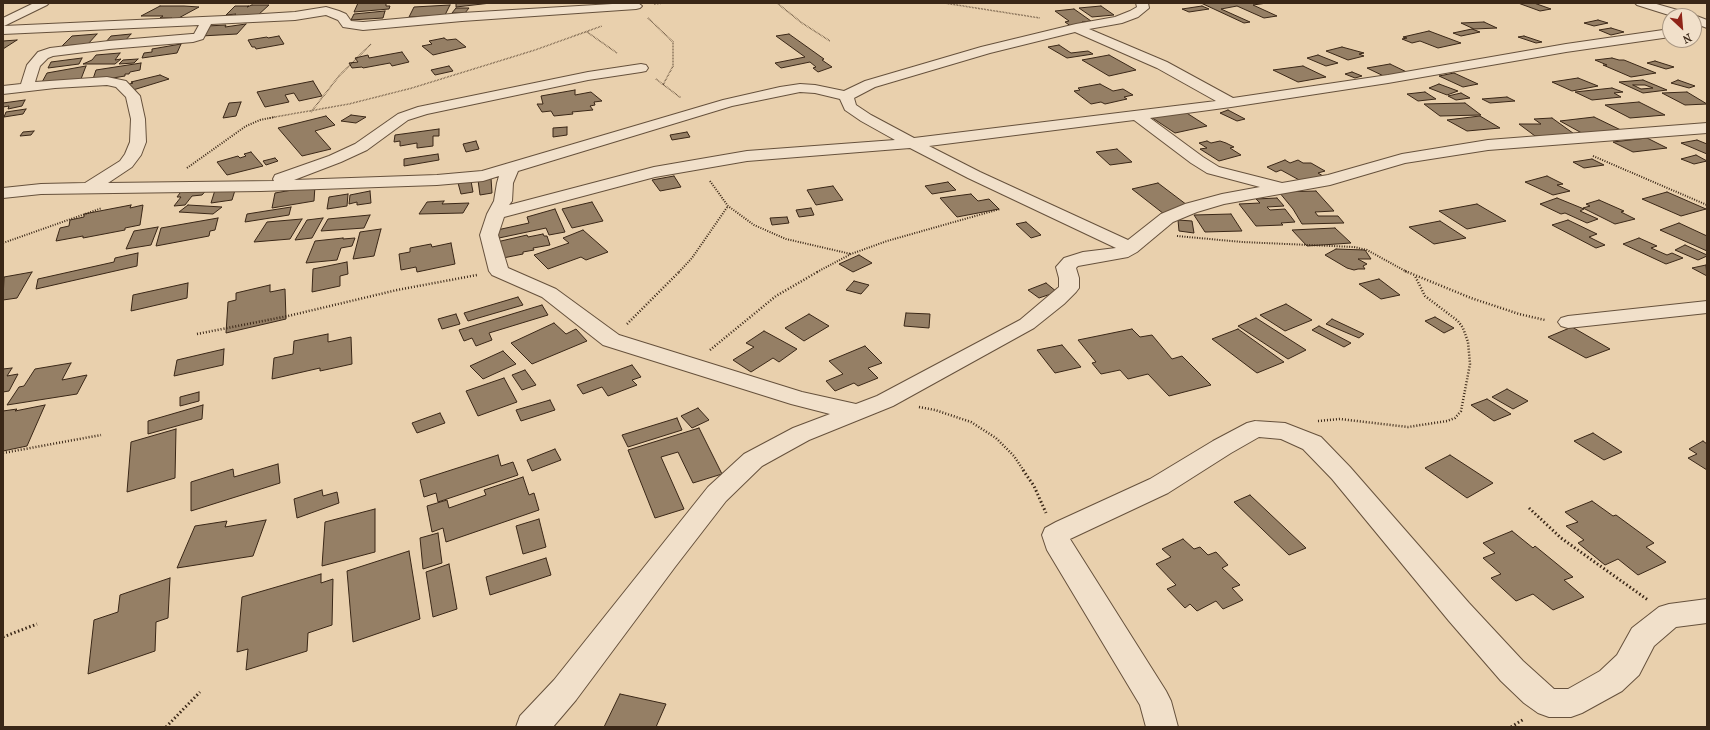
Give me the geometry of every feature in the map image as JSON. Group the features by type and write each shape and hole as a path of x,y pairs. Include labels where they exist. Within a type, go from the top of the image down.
{"street":[{"path":"3,23 43,3"},
{"path":"3,193 41,189 163,186 261,186 436,180 483,176 728,103 780,91 808,88 846,96 878,82 986,50 1076,28 1118,20 1134,14 1143,8 1142,3"},
{"path":"1641,3 1662,9"},
{"path":"3,30 281,17 326,11 335,13 342,17 347,24 352,25 636,6"},
{"path":"26,86 34,65 43,55 50,52 109,45 193,38 199,36 207,21"},
{"path":"1076,28 1162,65 1231,103"},
{"path":"496,214 646,174 747,156 912,143 1231,103 1388,79 1566,48 1662,34"},
{"path":"261,186 335,159 361,146 403,117 423,110 588,76 641,68"},
{"path":"3,90 26,86 106,82 121,84 133,96 138,119 138,142 133,155 126,164 89,188"},
{"path":"846,96 850,107 866,118 912,143 1029,201 1130,248"},
{"path":"1136,114 1197,160 1213,170 1284,188"},
{"path":"532,727 565,690 665,559 717,494 753,460 801,434 885,401 1027,324 1057,300 1069,288 1069,278 1066,267 1071,262 1083,258 1115,254 1130,248 1167,218 1191,208 1222,199 1330,180 1402,159 1444,151 1554,140 1707,128"},
{"path":"511,168 505,183 503,201 496,214 489,236 499,271 549,293 611,340 693,367 799,399 858,412"},
{"path":"1568,322 1707,307"},
{"path":"1162,727 1155,701 1057,544 1055,535 1159,486 1222,447 1255,429 1285,431 1312,444 1341,473 1454,606 1512,671 1535,693 1550,703 1571,703 1591,694 1611,681 1628,665 1643,637 1669,616 1707,611"}],"path":[{"path":"777,3 802,23 830,41"},
{"path":"944,3 1026,15 1076,28"},
{"path":"636,6 673,42 673,66 663,84"},
{"path":"311,112 339,76 392,23"},
{"path":"163,186 246,126 260,120 311,112 412,88 535,50 608,23"},
{"path":"1554,140 1707,205"},
{"path":"698,164 728,206 754,225 786,238 851,254"},
{"path":"693,367 727,335 776,296 810,275 851,254 887,241 1029,201"},
{"path":"611,340 692,258 728,206"},
{"path":"3,243 103,207"},
{"path":"1148,233 1242,242 1354,247 1367,250 1415,276 1471,298 1542,320 1568,322"},
{"path":"198,334 288,316 398,290 499,271"},
{"path":"1285,431 1321,420 1340,419 1408,427 1447,421 1454,418 1461,411 1470,364 1468,342 1463,328 1458,321 1425,296 1415,276"},
{"path":"885,401 935,410 970,422 996,438 1014,456 1034,486 1055,535"},
{"path":"3,453 101,435"},
{"path":"1529,508 1561,538 1669,616"},
{"path":"3,637 37,624"},
{"path":"166,727 200,692"}],"building":[{"path":"358,3 386,3 386,6 390,6 389,9 354,12"},
{"path":"456,3 491,3 456,7"},
{"path":"1201,3 1267,3 1253,5 1277,16 1264,18 1237,6 1221,9 1250,22 1244,23"},
{"path":"1518,3 1534,3 1551,9 1540,11"},
{"path":"252,5 269,5 257,16 232,17 236,14 226,15 235,6 249,6 247,7"},
{"path":"450,5 445,15 409,17 414,7"},
{"path":"160,6 199,7 175,20 167,20 172,18 160,18 163,16 141,16"},
{"path":"1101,6 1114,15 1092,17 1079,8"},
{"path":"1202,6 1209,9 1189,12 1182,9"},
{"path":"456,8 469,8 465,13 452,13"},
{"path":"1074,9 1091,21 1082,22 1086,25 1072,27 1065,22 1069,21 1055,11"},
{"path":"385,11 383,18 351,20 354,14"},
{"path":"1598,20 1608,23 1594,26 1584,23"},
{"path":"1484,22 1497,28 1474,29 1461,23"},
{"path":"246,24 237,34 201,36 207,26 226,25 225,27"},
{"path":"1611,28 1624,32 1611,35 1599,30"},
{"path":"1472,29 1480,32 1461,36 1453,33"},
{"path":"1429,31 1461,43 1438,48 1420,41 1412,43 1402,39 1407,38 1403,37"},
{"path":"97,34 88,44 62,46 72,36"},
{"path":"131,34 125,41 105,43 111,36"},
{"path":"789,34 824,59 822,60 832,67 818,72 813,68 816,67 810,62 781,68 775,63 805,57 776,36"},
{"path":"279,36 284,44 256,49 255,47 252,47 248,40 268,38"},
{"path":"1524,36 1542,42 1536,43 1518,37"},
{"path":"444,38 447,40 456,39 466,47 433,55 422,46 432,44 429,41"},
{"path":"17,40 3,49 3,41"},
{"path":"181,44 177,53 142,58 144,53 152,52 152,49"},
{"path":"1059,45 1071,53 1088,51 1093,54 1067,58 1048,47"},
{"path":"1342,47 1364,53 1359,54 1364,56 1348,60 1326,51"},
{"path":"402,52 409,62 392,66 390,63 363,68 352,68 349,63 358,62 355,58 368,55 369,58"},
{"path":"120,53 115,60 121,59 115,64 83,64 92,60 96,55"},
{"path":"1109,55 1136,70 1109,76 1082,60"},
{"path":"1318,55 1338,63 1326,66 1307,58"},
{"path":"82,58 79,64 48,68 51,62"},
{"path":"1612,58 1624,60 1656,73 1631,77 1595,60"},
{"path":"138,59 134,63 119,64 123,60"},
{"path":"1655,61 1674,67 1666,69 1647,63"},
{"path":"141,63 140,70 125,74 125,76 101,80 93,79 96,70"},
{"path":"1390,64 1415,76 1392,80 1367,68"},
{"path":"86,66 81,79 41,84 47,73"},
{"path":"449,66 453,71 435,75 431,70"},
{"path":"1303,66 1326,77 1298,82 1273,70"},
{"path":"1352,72 1362,76 1355,78 1345,74"},
{"path":"1454,73 1478,84 1463,87 1439,76"},
{"path":"160,75 169,79 133,90 126,85 133,83 131,82"},
{"path":"1578,78 1598,86 1572,91 1552,82"},
{"path":"1643,80 1667,90 1643,93 1619,82","holes":["1633,85 1645,85 1653,88 1641,89"]},
{"path":"1678,80 1695,86 1689,88 1671,83"},
{"path":"313,81 322,96 299,101 294,93 285,95 289,102 265,107 257,92"},
{"path":"1100,84 1113,91 1123,89 1133,95 1124,97 1127,99 1105,104 1101,102 1091,104 1074,91 1080,90 1078,88"},
{"path":"1439,84 1458,91 1447,95 1429,88"},
{"path":"1612,88 1623,92 1614,93 1621,97 1592,100 1575,92"},
{"path":"575,90 575,95 591,92 602,101 594,102 595,105 590,106 593,110 572,112 573,114 554,116 551,111 542,112 537,104 543,104 541,96"},
{"path":"1425,92 1436,99 1418,101 1407,94"},
{"path":"1687,92 1707,104 1685,105 1662,93"},
{"path":"1461,93 1470,98 1456,100 1448,96"},
{"path":"1507,97 1515,101 1490,103 1482,99"},
{"path":"25,100 22,106 8,109 9,106 3,107 3,103"},
{"path":"241,102 236,116 223,118 229,103"},
{"path":"1639,102 1665,115 1630,118 1605,105"},
{"path":"1465,103 1481,115 1440,116 1424,104"},
{"path":"26,109 23,114 4,117 6,112"},
{"path":"1182,110 1207,126 1175,133 1151,117"},
{"path":"1228,110 1245,119 1237,121 1220,113"},
{"path":"351,115 366,117 356,123 341,121"},
{"path":"326,116 335,125 315,131 331,149 302,156 278,128"},
{"path":"1480,116 1500,128 1467,131 1447,120"},
{"path":"1594,117 1625,132 1589,137 1560,121"},
{"path":"1552,118 1577,136 1535,136 1519,124 1541,124 1534,119"},
{"path":"567,127 567,135 553,137 553,128"},
{"path":"439,129 439,136 433,136 433,146 417,148 417,143 400,146 400,141 394,142 395,135"},
{"path":"34,131 31,135 20,136 23,132"},
{"path":"687,132 690,137 672,140 670,135"},
{"path":"1647,138 1667,148 1633,152 1613,142"},
{"path":"1697,140 1707,144 1707,154 1681,143"},
{"path":"476,141 479,149 466,152 463,144"},
{"path":"1207,141 1211,143 1220,141 1226,143 1234,147 1230,148 1241,155 1219,161 1200,149 1207,148 1199,143"},
{"path":"1117,149 1132,162 1110,165 1096,152"},
{"path":"251,152 263,166 227,175 217,162 238,156 240,158 246,156 244,154"},
{"path":"438,154 439,160 404,166 404,159"},
{"path":"1696,155 1707,161 1694,164 1681,159"},
{"path":"275,158 278,161 266,165 263,161"},
{"path":"1592,159 1604,165 1584,168 1573,162"},
{"path":"1285,160 1290,163 1298,160 1303,163 1311,163 1325,171 1318,173 1323,176 1301,181 1281,170 1276,172 1267,167"},
{"path":"674,176 681,187 660,191 652,180"},
{"path":"1547,176 1563,184 1557,185 1570,191 1553,195 1525,182"},
{"path":"491,178 492,193 480,195 478,180"},
{"path":"471,181 473,192 461,194 458,183"},
{"path":"948,182 956,190 932,194 925,186"},
{"path":"1158,183 1191,208 1164,214 1132,189"},
{"path":"315,186 314,201 272,208 275,193"},
{"path":"833,186 843,200 816,205 807,190"},
{"path":"209,187 202,195 192,196 185,205 174,206 181,197 177,197 183,189"},
{"path":"236,187 232,200 211,203 215,190"},
{"path":"370,191 371,203 357,205 357,202 349,204 350,195"},
{"path":"1316,191 1334,211 1315,212 1318,216 1338,216 1344,223 1302,224 1293,209 1279,192"},
{"path":"1667,192 1706,209 1681,216 1642,199"},
{"path":"348,194 347,206 327,209 329,197"},
{"path":"971,194 978,201 989,199 999,209 957,217 940,198"},
{"path":"1277,198 1284,206 1267,207 1270,210 1285,209 1295,222 1281,223 1283,225 1256,226 1239,204 1260,203 1256,199"},
{"path":"1557,198 1584,209 1580,211 1598,219 1587,223 1565,213 1561,214 1540,204"},
{"path":"1599,200 1624,211 1621,212 1635,219 1615,224 1583,208 1590,206 1586,204"},
{"path":"444,201 442,204 469,203 463,213 419,214 427,202"},
{"path":"592,202 603,221 572,228 562,209"},
{"path":"1477,204 1506,221 1467,229 1439,211"},
{"path":"131,205 130,208 143,205 140,225 125,228 125,230 83,238 83,236 56,241 60,228 69,226 70,220 84,217 84,214"},
{"path":"188,205 222,207 213,214 179,212"},
{"path":"291,207 289,215 245,222 247,214"},
{"path":"811,208 814,215 799,217 796,210"},
{"path":"555,209 565,232 549,235 546,228 499,238 497,230 529,223 527,217"},
{"path":"1231,214 1242,231 1205,232 1194,215"},
{"path":"370,215 364,228 321,231 328,219"},
{"path":"787,217 789,223 772,225 770,218"},
{"path":"218,218 215,230 210,231 209,236 156,246 161,228"},
{"path":"323,218 312,238 295,240 307,220"},
{"path":"302,219 290,239 254,242 267,222"},
{"path":"1178,220 1192,221 1194,233 1179,231"},
{"path":"1568,220 1597,234 1589,237 1605,245 1596,248 1552,225"},
{"path":"1440,221 1466,238 1434,244 1409,227"},
{"path":"1026,222 1041,235 1031,238 1016,224"},
{"path":"1679,223 1707,236 1707,251 1660,230"},
{"path":"158,227 151,245 126,249 134,231"},
{"path":"1335,228 1351,243 1307,246 1292,230"},
{"path":"381,229 374,256 353,259 360,232"},
{"path":"583,230 608,252 586,260 581,257 548,269 534,255 569,243 563,238"},
{"path":"543,234 544,236 547,236 550,245 533,248 534,250 523,252 523,254 493,260 488,244 527,235 528,237"},
{"path":"355,238 352,246 341,248 337,260 306,263 315,241"},
{"path":"1639,238 1657,246 1651,248 1667,255 1672,253 1683,258 1666,264 1623,244"},
{"path":"451,243 455,264 417,272 416,267 401,270 399,254 410,252 410,248 431,244 432,247"},
{"path":"1685,245 1707,256 1698,260 1675,250"},
{"path":"1336,249 1365,250 1371,259 1358,259 1367,264 1363,266 1365,269 1354,270 1347,268 1325,255"},
{"path":"138,253 137,266 36,289 38,279 114,262 115,258"},
{"path":"859,255 872,263 853,272 839,264"},
{"path":"347,262 348,274 340,276 340,286 312,292 313,269"},
{"path":"1706,265 1707,276 1692,268"},
{"path":"32,272 17,298 3,300 4,277"},
{"path":"1379,279 1400,295 1381,299 1359,284"},
{"path":"854,281 869,285 861,294 846,290"},
{"path":"188,283 187,298 131,311 133,295"},
{"path":"1046,283 1057,292 1039,298 1028,290"},
{"path":"270,285 270,292 285,289 286,319 226,333 228,302 236,300 236,293"},
{"path":"518,297 523,305 468,321 464,313"},
{"path":"1286,304 1312,320 1285,331 1260,315"},
{"path":"542,305 548,315 489,333 492,340 476,346 472,338 464,341 459,330"},
{"path":"906,313 930,314 929,328 904,326"},
{"path":"456,314 460,324 442,329 438,319"},
{"path":"809,314 829,326 804,341 785,328"},
{"path":"1435,317 1454,328 1444,333 1425,321"},
{"path":"1256,318 1306,350 1288,359 1238,326"},
{"path":"1332,319 1364,334 1359,338 1326,324"},
{"path":"554,323 566,334 576,329 587,341 532,364 511,343"},
{"path":"1319,326 1351,343 1344,347 1312,330"},
{"path":"1572,327 1610,349 1586,358 1548,337"},
{"path":"1132,329 1140,337 1152,335 1172,359 1182,356 1211,385 1169,396 1148,374 1128,379 1120,370 1101,374 1092,363 1096,362 1078,340"},
{"path":"1238,329 1284,362 1257,373 1212,339"},
{"path":"764,331 797,349 779,362 773,358 751,372 733,360 754,347 746,343"},
{"path":"328,334 328,342 351,337 352,364 320,371 320,368 272,379 274,358 293,354 294,341"},
{"path":"1062,345 1081,367 1055,373 1037,350"},
{"path":"865,346 882,363 868,368 878,378 858,386 854,383 835,391 826,381 843,374 829,361"},
{"path":"224,349 223,365 174,376 177,360"},
{"path":"503,351 516,364 483,379 470,366"},
{"path":"71,363 62,380 87,375 77,394 7,405 19,387 24,386 35,369"},
{"path":"632,365 641,377 632,380 637,385 608,396 602,387 583,394 577,385"},
{"path":"12,368 7,376 18,374 9,391 3,392 3,369"},
{"path":"525,370 536,385 522,390 512,375"},
{"path":"504,378 517,402 478,416 466,391"},
{"path":"1507,389 1528,401 1513,409 1492,397"},
{"path":"199,392 199,401 180,406 180,397"},
{"path":"1487,399 1511,414 1494,421 1471,405"},
{"path":"550,400 555,410 521,421 516,410"},
{"path":"45,405 27,446 3,451 3,411 17,409 15,411"},
{"path":"203,405 202,419 148,434 148,421"},
{"path":"698,408 709,420 692,428 681,416"},
{"path":"440,413 445,423 417,433 412,423"},
{"path":"677,418 682,430 628,447 622,435"},
{"path":"699,428 722,474 693,483 678,452 661,457 684,509 655,518 628,450"},
{"path":"176,429 175,478 127,492 131,442"},
{"path":"1593,433 1622,452 1604,460 1574,441"},
{"path":"1703,441 1707,444 1707,470 1688,458 1697,454 1689,449"},
{"path":"555,449 561,460 532,471 527,460"},
{"path":"498,455 501,466 513,462 518,475 438,502 436,493 424,497 420,480"},
{"path":"1450,455 1493,483 1467,498 1425,468"},
{"path":"278,464 280,483 191,511 191,482 233,469 234,477"},
{"path":"523,477 529,495 534,493 539,510 446,542 443,528 432,532 427,506 447,500 449,508 486,495 484,490"},
{"path":"322,490 323,496 337,492 339,503 297,518 294,499"},
{"path":"1250,495 1306,548 1289,555 1234,502"},
{"path":"1592,501 1613,516 1616,515 1654,543 1646,547 1666,562 1638,575 1618,559 1605,565 1578,543 1584,540 1566,526 1578,522 1565,512"},
{"path":"375,509 375,552 322,566 325,522"},
{"path":"539,519 546,547 523,554 516,526"},
{"path":"266,520 253,556 177,568 195,526 227,521 225,527"},
{"path":"1512,531 1533,548 1535,546 1573,577 1564,580 1584,597 1553,610 1533,594 1516,601 1491,578 1501,574 1483,558 1495,553 1483,543"},
{"path":"438,533 442,563 423,569 420,538"},
{"path":"1183,539 1194,549 1200,547 1208,555 1216,552 1228,565 1222,568 1240,585 1232,588 1243,600 1223,609 1216,601 1197,611 1190,604 1185,608 1167,589 1176,585 1156,564 1171,557 1162,549"},
{"path":"409,551 420,619 353,642 347,571"},
{"path":"546,558 551,575 490,595 486,577"},
{"path":"449,564 457,609 433,617 426,572"},
{"path":"321,574 321,583 333,579 332,625 308,633 307,651 246,670 248,649 237,652 242,597"},
{"path":"170,578 168,618 156,622 155,651 88,674 94,620 118,612 120,595"},
{"path":"620,694 666,704 656,727 604,727"}]}
